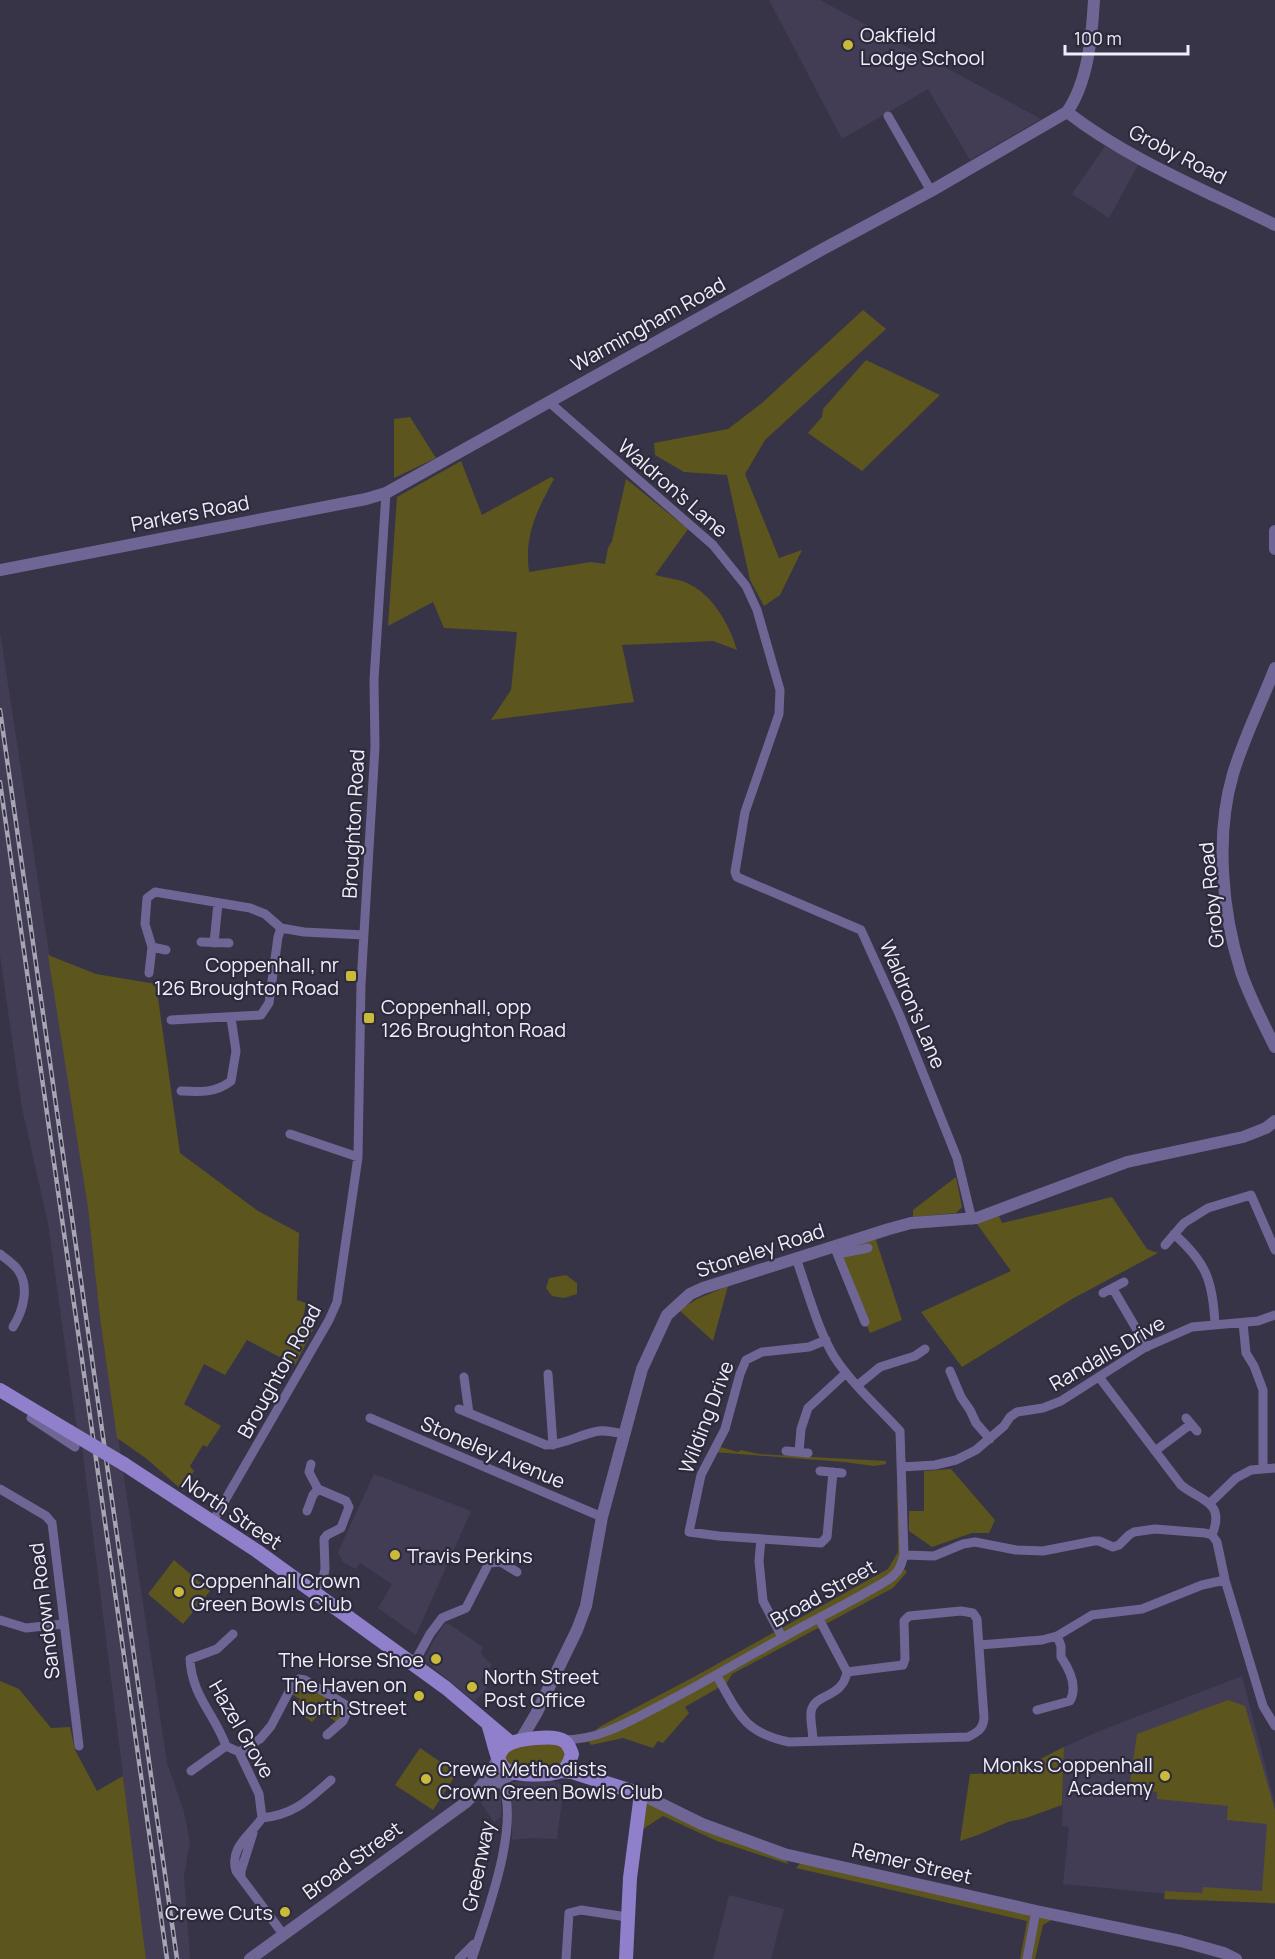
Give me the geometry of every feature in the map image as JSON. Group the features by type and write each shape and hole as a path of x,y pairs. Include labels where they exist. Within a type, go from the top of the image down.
{"main road":[{"name":"North Street","path":"0,1390 124,1464 213,1521 446,1688 488,1725 516,1742"},
{"path":"488,1725 496,1744 498,1757 507,1776"},
{"path":"498,1757 504,1747 516,1742 548,1737 563,1740 568,1744 579,1769 588,1778"},
{"path":"561,1771 569,1763 572,1755"},
{"name":"Remer Street","path":"507,1776 572,1772 641,1794"},
{"path":"626,1959 627,1917 635,1827 641,1794"}],"street":[{"path":"1067,112 1076,100 1088,55 1094,0"},
{"name":"Warmingham Road","path":"386,493 931,191 1067,112"},
{"name":"Groby Road","path":"1067,112 1090,130 1143,159 1275,225"},
{"path":"888,116 931,191"},
{"name":"Waldron's Lane","path":"549,402 713,544 746,586 758,610 780,690 779,714 745,812 735,872 737,877 861,930 900,1016 957,1158 972,1220"},
{"name":"Parkers Road","path":"0,570 366,499 386,493"},
{"name":"Broughton Road","path":"213,1521 338,1302 358,1156 361,984 375,747 374,680 386,493"},
{"path":"1275,531 1275,549"},
{"name":"Groby Road","path":"1275,668 1232,776 1223,836 1224,882 1235,951 1251,998 1275,1047"},
{"path":"149,973 152,947 145,924 145,910 147,898 154,892 250,908 264,914 281,928 304,932 364,935"},
{"path":"214,943 218,903"},
{"path":"171,1020 261,1015 268,1003 281,928"},
{"path":"201,942 229,943"},
{"path":"152,947 166,950"},
{"path":"181,1091 204,1092 222,1088 231,1081 236,1051 231,1018"},
{"name":"Stoneley Road","path":"516,1742 536,1714 577,1630 586,1606 602,1518 642,1369 667,1315 677,1305 703,1288 796,1258 836,1250 911,1223 972,1220 1127,1162 1243,1137 1266,1128 1275,1121"},
{"path":"290,1134 358,1156"},
{"path":"1165,1245 1184,1223 1208,1208 1251,1195 1275,1253"},
{"path":"1174,1234 1191,1249 1202,1263 1213,1295 1215,1325"},
{"path":"865,1322 836,1250 868,1248"},
{"path":"0,1254 19,1271 23,1280 22,1309 13,1327"},
{"path":"796,1258 834,1356 846,1373 900,1431 904,1555 934,1556 963,1544 975,1542 1004,1549 1034,1551 1094,1541 1113,1547 1119,1545 1134,1532 1155,1529 1212,1535 1217,1542 1225,1580 1263,1706 1274,1720"},
{"path":"1103,1293 1124,1282"},
{"path":"1113,1289 1147,1347"},
{"name":"Randalls Drive","path":"901,1467 935,1465 956,1460 976,1450 990,1439 1017,1412 1043,1408 1061,1401 1147,1347 1192,1327 1258,1322 1275,1315"},
{"path":"1243,1323 1246,1353 1259,1378 1263,1396 1263,1469"},
{"name":"Wilding Drive","path":"761,1539 689,1532 701,1474 725,1429 746,1360 762,1352 809,1347 826,1340"},
{"path":"858,1385 880,1367 915,1356 925,1349"},
{"path":"786,1451 803,1453 801,1429 808,1408 846,1373"},
{"path":"962,1373 952,1375 961,1397 976,1424 990,1439"},
{"path":"548,1374 553,1445"},
{"path":"464,1377 469,1413"},
{"path":"1099,1377 1181,1485 1190,1493 1210,1503 1216,1520 1212,1535"},
{"path":"1263,1396 1275,1396"},
{"path":"459,1409 546,1445 553,1445 593,1432 607,1431 623,1434"},
{"path":"35,1411 31,1419 75,1447"},
{"name":"Stoneley Avenue","path":"370,1418 602,1518"},
{"path":"1155,1451 1192,1425"},
{"path":"311,1464 309,1472 318,1489 345,1501 349,1507 341,1528 324,1539 323,1579 312,1593"},
{"path":"1210,1503 1236,1478 1251,1470 1275,1468"},
{"path":"782,1637 763,1601 759,1561 761,1539 821,1543 825,1541 838,1472 820,1471"},
{"name":"Sandown Road","path":"0,1489 46,1516 52,1523 72,1722 79,1746"},
{"path":"307,1511 318,1489"},
{"name":"Broad Street","path":"563,1740 606,1733 717,1676 894,1575 904,1555"},
{"path":"479,1557 489,1563 501,1562 517,1572"},
{"path":"413,1665 441,1618 466,1608 489,1563"},
{"path":"979,1645 1042,1640 1057,1636 1092,1616 1142,1609 1202,1585 1225,1580"},
{"path":"717,1676 739,1715 752,1728 770,1738 789,1742 968,1737 978,1732 983,1726 977,1619 973,1613 961,1611 909,1616 904,1621 903,1628 905,1659 903,1665 847,1672"},
{"path":"813,1741 811,1711 814,1703 839,1690 847,1672 819,1619"},
{"path":"0,1620 26,1628 63,1624"},
{"name":"Hazel Grove","path":"216,1632 229,1637 217,1649 188,1654 191,1674 197,1693 226,1746 239,1752 259,1794 262,1818"},
{"path":"1037,1710 1070,1701 1073,1696 1070,1668 1061,1657 1061,1646 1057,1636"},
{"path":"239,1752 260,1739 272,1725 294,1682 299,1679 305,1680 349,1708 343,1721 327,1735"},
{"path":"536,1714 538,1727 548,1737"},
{"path":"572,1755 576,1746 586,1738"},
{"path":"191,1771 226,1746"},
{"name":"Broad Street","path":"250,1959 465,1803 491,1774 498,1757"},
{"name":"Broad Street","path":"477,1792 507,1776"},
{"name":"Greenway","path":"472,1959 498,1874 507,1827 505,1791 507,1776"},
{"path":"283,1934 241,1877 253,1831 262,1818 284,1815 295,1809 331,1780"},
{"name":"Remer Street","path":"641,1794 702,1824 784,1854 1181,1941 1224,1953 1236,1959"},
{"path":"566,1959 569,1913 581,1910 627,1917"},
{"path":"1027,1959 1036,1911"},
{"path":"459,1959 479,1937"}],"shaded area":[{"name":"Oakfield Lodge School","path":"769,0 820,0 1041,119 970,160 928,89 842,139"},
{"path":"1105,146 1139,163 1109,218 1072,194"},
{"path":"863,310 886,329 765,440 745,474 779,558 802,550 780,595 764,606 750,580 727,475 684,472 655,455 654,443 728,429 762,403"},
{"path":"866,360 940,395 862,471 808,433 822,417 823,409"},
{"path":"410,417 436,458 394,478 394,419"},
{"path":"461,461 482,515 551,477 554,479 537,512 530,534 529,572 591,562 605,564 626,479 688,529 655,575 687,583 707,597 720,613 737,650 713,641 622,645 634,702 491,720 511,690 517,632 444,628 433,602 388,626 397,497"},
{"path":"0,632 88,1208 100,1318 167,1763 184,1812 190,1842 184,1876 190,1959 146,1959 82,1447 76,1424 48,1223 22,1108 3,977 0,955"},
{"path":"48,955 96,974 156,984 180,1153 258,1211 299,1233 297,1300 306,1303 302,1323 315,1326 295,1365 247,1340 225,1375 204,1364 184,1404 221,1426 207,1447 203,1445 190,1466 194,1471 183,1491 147,1459 117,1438 100,1318 88,1208"},
{"path":"956,1177 962,1207 956,1213 913,1217 913,1210"},
{"path":"1112,1197 1147,1249 1158,1253 1072,1299 962,1367 921,1312 1011,1271 977,1224 999,1216 1002,1223"},
{"path":"875,1237 902,1320 870,1333 834,1246"},
{"path":"566,1275 577,1283 577,1294 564,1298 552,1296 546,1288 549,1278"},
{"path":"728,1286 713,1341 679,1310 697,1299"},
{"path":"717,1446 738,1452 741,1450 759,1454 886,1461 886,1464 874,1466 713,1452"},
{"path":"951,1469 995,1520 989,1533 972,1533 932,1547 909,1531 909,1511 924,1511 924,1471"},
{"name":"Travis Perkins","path":"374,1474 471,1511 416,1635 378,1608 392,1584 360,1563 356,1569 343,1562 338,1552"},
{"path":"897,1474 901,1565 907,1572 893,1588 732,1674 724,1688 718,1688 685,1707 689,1713 663,1743 658,1741 653,1748 623,1738 591,1745 586,1738 601,1726 888,1569 898,1552"},
{"name":"Coppenhall Crown Green Bowls Club","path":"174,1560 210,1591 183,1624 148,1594"},
{"path":"445,1623 483,1647 481,1654 492,1665 480,1681 487,1687 475,1702 424,1660"},
{"name":"Monks Coppenhall Academy","path":"1242,1676 1275,1804 1275,1904 1063,1884 1069,1827 1062,1826 1064,1747"},
{"path":"299,1679 346,1705 343,1721 335,1721 321,1712 312,1722 295,1710 300,1699 293,1695 290,1688"},
{"path":"0,1681 19,1689 51,1728 70,1727 75,1750 97,1791 123,1776 146,1959 0,1959"},
{"path":"1228,1700 1245,1706 1275,1810 1275,1903 1164,1899 1165,1891 1202,1893 1203,1887 1262,1891 1267,1824 1227,1820 1228,1806 1157,1799 1157,1792 1129,1789 1137,1734"},
{"path":"563,1740 569,1763 514,1773 501,1750"},
{"path":"1064,1747 1062,1805 1008,1822 960,1841 970,1774 998,1773 1038,1760"},
{"name":"Crewe Methodists Crown Green Bowls Club","path":"420,1748 457,1773 433,1810 395,1785"},
{"path":"550,1780 564,1785 557,1839 512,1840 512,1782"},
{"path":"496,1791 501,1796 501,1817 494,1822 480,1802"},
{"path":"641,1794 784,1854 788,1864 717,1841 663,1816 643,1829"},
{"path":"804,1859 1053,1919 1043,1925 1035,1959 1020,1959 1027,1921 796,1868"},
{"path":"729,1895 784,1909 771,1959 713,1959"}],"railway":[{"path":"0,710 177,1959"},
{"path":"0,782 167,1959"}],"place":[{"name":"Oakfield Lodge School","path":"848,45"},
{"name":"Coppenhall, nr 126 Broughton Road","path":"351,976"},
{"name":"Coppenhall, opp 126 Broughton Road","path":"369,1018"},
{"name":"Travis Perkins","path":"395,1555"},
{"name":"Coppenhall Crown Green Bowls Club","path":"179,1592"},
{"name":"The Horse Shoe","path":"436,1659"},
{"name":"North Street Post Office","path":"472,1687"},
{"name":"The Haven on North Street","path":"419,1696"},
{"name":"Monks Coppenhall Academy","path":"1165,1776"},
{"name":"Crewe Methodists Crown Green Bowls Club","path":"426,1779"},
{"name":"Crewe Cuts","path":"285,1912"}]}
